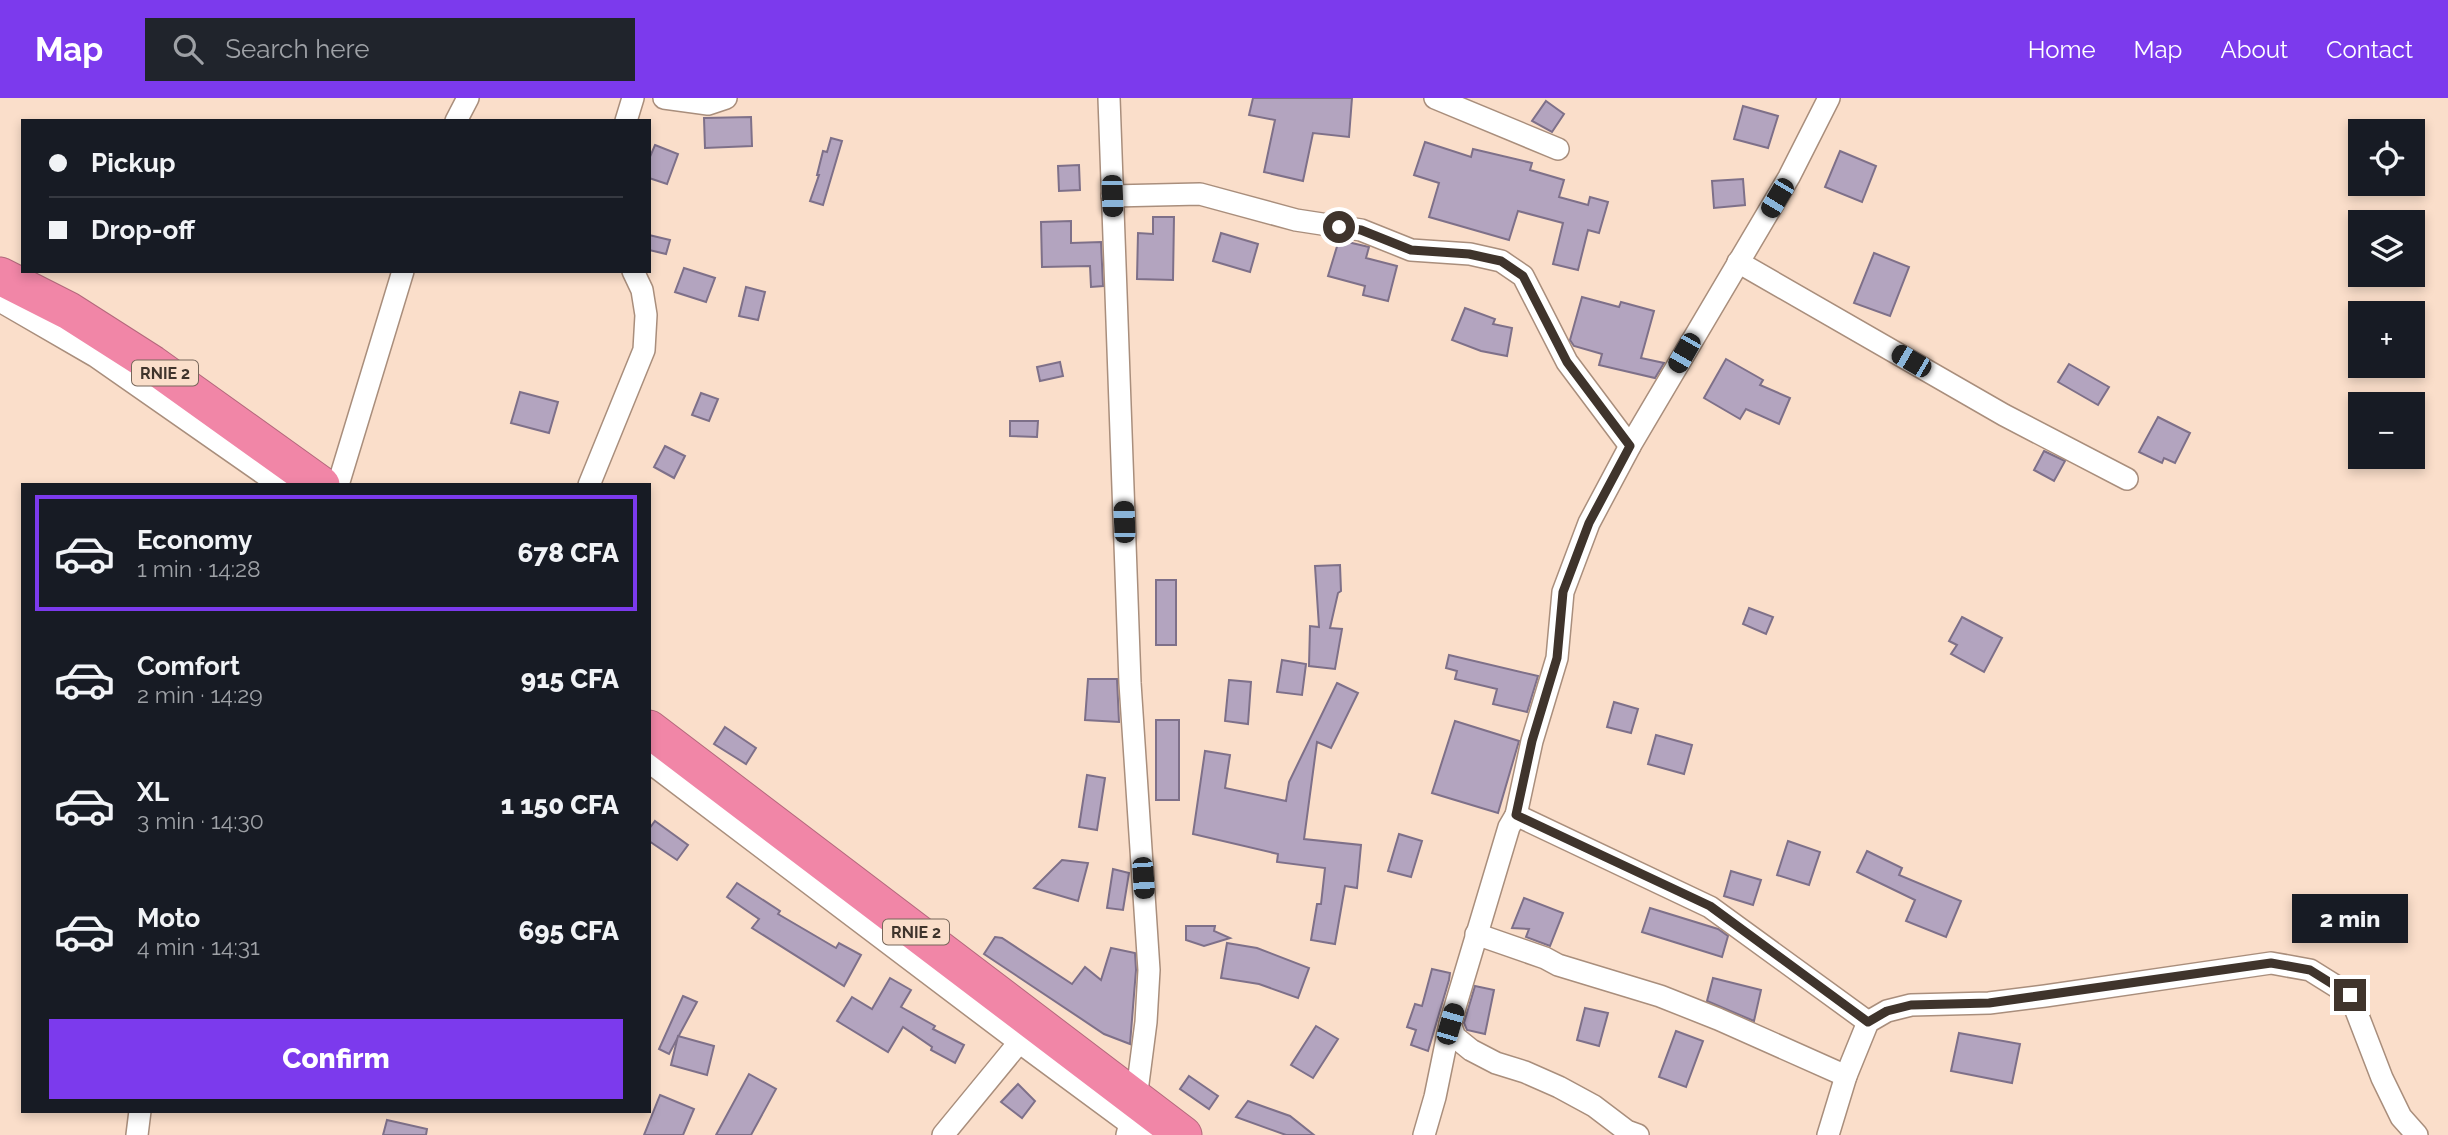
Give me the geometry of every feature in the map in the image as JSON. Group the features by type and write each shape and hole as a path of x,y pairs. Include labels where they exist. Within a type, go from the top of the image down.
{"highway":[{"name":"RNIE 2","path":"0,276 69,311 140,356 318,483"},
{"name":"RNIE 2","path":"651,731 1027,1032 1135,1123 1183,1135"}],"street":[{"path":"457,119 468,98"},
{"path":"627,119 633,98"},
{"path":"664,98 708,104 726,98"},
{"path":"1109,98 1130,683 1148,938 1146,1022 1135,1123"},
{"path":"1435,98 1558,149"},
{"path":"1424,1135 1450,1024 1509,827 1516,815 1532,741 1557,658 1563,592 1589,523 1630,446 1789,177 1829,98"},
{"path":"1112,196 1200,194 1296,220 1361,230 1411,250 1469,254 1501,261 1523,276 1567,362 1630,446"},
{"path":"1738,262 2004,415 2127,479"},
{"path":"339,483 402,273"},
{"path":"590,483 645,350 646,315 642,290 634,273"},
{"path":"0,301 95,356 187,417 277,483"},
{"path":"651,763 1027,1032 943,1135"},
{"path":"1516,815 1710,906 1868,1022"},
{"path":"1476,934 1533,953 1558,965 1660,996 1846,1076"},
{"path":"1828,1135 1846,1076 1868,1022 1887,1011 1911,1005 1989,1003 2271,963 2310,970 2350,995 2382,1078 2401,1117 2417,1135"},
{"path":"1450,1024 1455,1037 1471,1050 1496,1063 1559,1087 1594,1106 1627,1131 1637,1135"},
{"path":"137,1135 140,1113"}],"building":[{"path":"1253,98 1352,98 1349,137 1313,133 1303,181 1264,172 1275,120 1249,115"},
{"path":"1546,101 1564,114 1552,132 1532,121"},
{"path":"1743,106 1778,116 1768,148 1734,139"},
{"path":"751,117 752,146 705,148 704,118"},
{"path":"831,138 842,141 823,205 810,201 819,175 823,151 827,152"},
{"path":"1425,142 1471,157 1473,149 1532,163 1530,170 1564,180 1559,197 1588,205 1590,197 1608,202 1599,233 1588,230 1578,270 1553,264 1563,223 1518,211 1509,240 1429,217 1439,183 1414,175"},
{"path":"655,145 678,154 667,184 651,179 651,154"},
{"path":"1840,151 1876,166 1862,202 1825,187"},
{"path":"1079,165 1080,190 1059,191 1058,166"},
{"path":"1743,179 1745,205 1714,208 1712,181"},
{"path":"1153,217 1174,217 1173,280 1137,279 1138,233 1153,234"},
{"path":"1071,221 1071,243 1101,242 1103,286 1091,287 1090,266 1042,267 1041,222"},
{"path":"1221,233 1258,244 1250,272 1213,261"},
{"path":"651,235 670,240 666,254 651,250"},
{"path":"1339,240 1369,247 1366,258 1397,266 1388,301 1363,295 1365,286 1328,276"},
{"path":"1874,253 1909,267 1890,316 1854,303"},
{"path":"684,268 715,278 706,302 675,292"},
{"path":"746,287 765,292 758,320 739,316"},
{"path":"1582,297 1619,307 1621,302 1654,311 1641,358 1664,363 1655,378 1599,365 1602,354 1574,346 1570,340"},
{"path":"1465,308 1495,319 1493,324 1512,328 1507,356 1481,351 1452,340"},
{"path":"1726,359 1763,380 1760,385 1790,398 1779,424 1746,409 1740,419 1704,398"},
{"path":"1060,362 1063,376 1040,381 1037,367"},
{"path":"2069,364 2109,387 2098,405 2058,382"},
{"path":"520,392 558,402 549,433 511,423"},
{"path":"701,393 718,399 709,421 692,415"},
{"path":"2158,417 2190,433 2175,463 2164,458 2162,463 2139,452"},
{"path":"1010,421 1038,421 1037,437 1010,436"},
{"path":"665,446 685,456 674,478 654,467"},
{"path":"2044,451 2065,461 2054,481 2034,470"},
{"path":"1340,565 1341,591 1338,593 1330,628 1342,629 1335,669 1309,666 1310,626 1319,627 1315,566"},
{"path":"1156,580 1176,580 1176,645 1156,645"},
{"path":"1749,608 1773,617 1766,634 1743,624"},
{"path":"1962,617 2002,638 1984,672 1951,654 1957,645 1949,641"},
{"path":"1449,655 1538,676 1527,712 1493,704 1497,689 1455,679 1457,671 1446,668"},
{"path":"1282,660 1306,664 1302,695 1277,692"},
{"path":"1088,679 1117,679 1119,722 1085,720"},
{"path":"1229,680 1251,682 1248,724 1225,721"},
{"path":"1337,683 1358,693 1331,748 1317,742 1304,839 1361,845 1357,888 1345,886 1335,944 1311,940 1317,904 1321,904 1325,868 1277,862 1278,854 1193,834 1205,751 1230,755 1225,788 1286,801 1289,782"},
{"path":"1614,702 1638,709 1631,733 1607,727"},
{"path":"1156,720 1179,720 1179,800 1156,800"},
{"path":"1455,721 1519,741 1498,813 1432,793"},
{"path":"725,727 756,748 746,764 714,744"},
{"path":"1656,735 1692,745 1684,774 1648,764"},
{"path":"1087,775 1105,778 1097,830 1079,827"},
{"path":"655,821 688,845 677,860 651,842 651,826"},
{"path":"1399,834 1422,841 1411,877 1388,871"},
{"path":"1788,841 1820,852 1809,885 1777,875"},
{"path":"1867,851 1902,868 1899,875 1961,901 1946,937 1906,921 1915,900 1857,872"},
{"path":"1062,860 1088,863 1078,901 1034,888"},
{"path":"1113,869 1129,873 1123,910 1107,908"},
{"path":"1731,871 1761,880 1753,905 1724,896"},
{"path":"737,883 780,911 778,914 836,948 839,943 861,955 844,986 752,928 759,919 727,897"},
{"path":"1524,898 1563,913 1550,946 1526,937 1529,929 1512,928"},
{"path":"1650,908 1718,929 1728,936 1722,957 1642,932"},
{"path":"1186,926 1215,926 1214,931 1230,938 1204,946 1186,940"},
{"path":"995,937 1002,938 1072,984 1085,967 1101,980 1111,948 1135,953 1130,1044 1104,1034 984,954"},
{"path":"1227,943 1257,948 1309,968 1298,998 1259,984 1221,978"},
{"path":"1432,969 1450,973 1428,1051 1411,1045 1416,1030 1407,1027 1415,1004 1422,1006"},
{"path":"890,978 911,990 901,1007 935,1026 933,1029 964,1045 955,1063 931,1050 932,1047 903,1027 888,1052 837,1021 852,997 872,1009"},
{"path":"1713,978 1761,990 1754,1021 1707,1001"},
{"path":"1475,986 1494,990 1485,1034 1467,1030 1464,1023"},
{"path":"683,996 697,1002 669,1054 659,1049"},
{"path":"1585,1008 1608,1013 1599,1046 1577,1040"},
{"path":"1316,1026 1338,1039 1313,1078 1291,1065"},
{"path":"1676,1031 1703,1041 1686,1087 1659,1077"},
{"path":"1959,1033 2020,1044 2012,1083 1951,1071"},
{"path":"678,1036 714,1046 707,1075 671,1065"},
{"path":"749,1074 776,1089 751,1135 716,1135"},
{"path":"1189,1076 1218,1096 1209,1109 1180,1089"},
{"path":"1018,1084 1035,1101 1022,1118 1001,1102"},
{"path":"660,1095 694,1109 683,1135 644,1135"},
{"path":"1248,1101 1290,1116 1314,1135 1286,1135 1236,1117"},
{"path":"387,1120 427,1129 426,1135 383,1135"}],"route":[{"path":"1339,227 1361,230 1411,250 1469,254 1501,261 1523,276 1567,362 1630,446 1589,523 1563,592 1557,658 1532,741 1516,815 1710,906 1868,1022 1887,1011 1911,1005 1989,1003 2271,963 2310,970 2350,995"}]}
